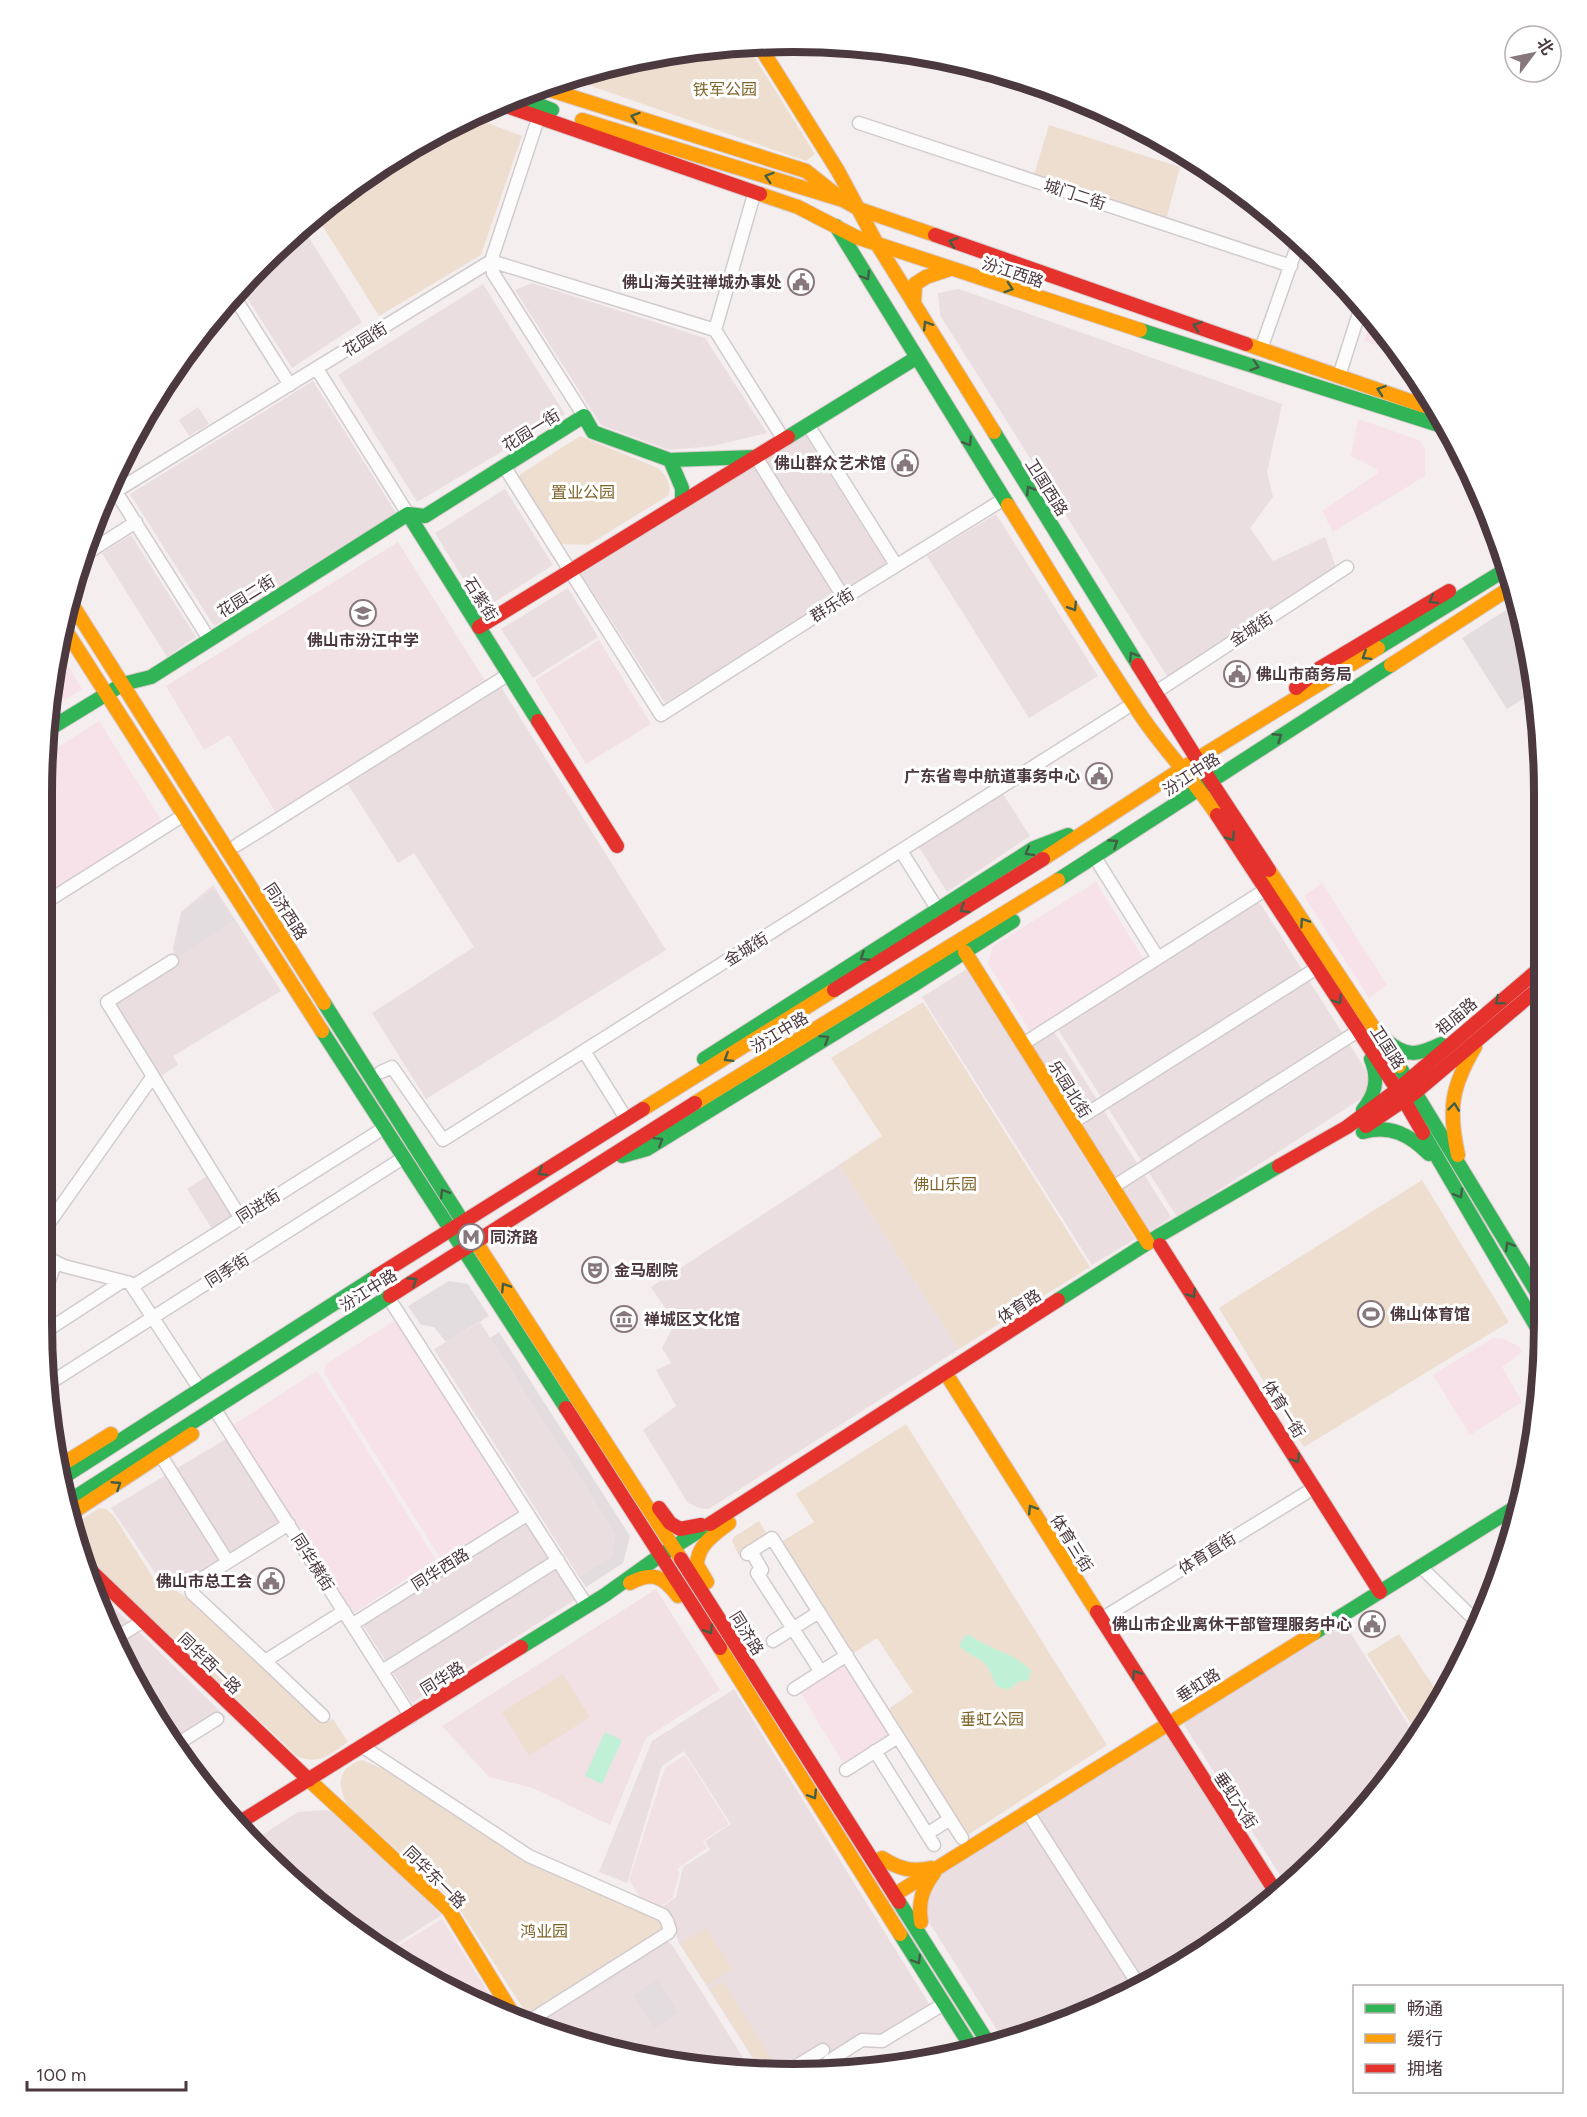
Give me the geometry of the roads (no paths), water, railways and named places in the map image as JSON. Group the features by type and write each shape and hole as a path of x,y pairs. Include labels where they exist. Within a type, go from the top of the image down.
{"main road":[{"path":"764,53 838,171 843,200 836,226 847,245 1004,499 1134,703 1181,770 1204,784"},
{"path":"556,92 806,171 843,200"},
{"path":"529,102 580,125"},
{"path":"514,107 580,125"},
{"path":"502,113 759,196 821,226 847,245"},
{"name":"汾江西路","path":"580,125 654,142 843,200 859,209 1425,406"},
{"name":"汾江西路","path":"580,125 759,196 798,207 856,237 1436,424"},
{"path":"654,142 680,131"},
{"path":"680,131 693,154"},
{"name":"卫国西路","path":"838,171 877,244 1197,759 1204,784"},
{"path":"914,304 915,284 926,277 950,269"},
{"name":"花园一街","path":"408,514 425,516 584,416 593,432 670,460 756,457 916,358"},
{"path":"479,627 756,457"},
{"path":"706,459 713,475 713,483"},
{"path":"670,460 677,471 682,488 682,501"},
{"name":"石紫街","path":"408,514 617,846"},
{"name":"花园二街","path":"56,725 127,682 151,677 408,514"},
{"path":"1252,725 1320,668 1486,569 1498,566"},
{"name":"汾江中路","path":"68,1474 456,1225 1102,822 1197,759 1500,573"},
{"name":"汾江中路","path":"74,1498 217,1411 469,1245 1094,856 1506,591"},
{"path":"79,599 127,682 237,845 381,1072 386,1100"},
{"path":"1326,706 1384,677 1508,599"},
{"name":"同济西路","path":"76,610 127,682 263,905 386,1100 469,1245"},
{"name":"同济西路","path":"70,638 102,696 403,1158 456,1225"},
{"path":"67,647 102,696 176,819 365,1118 384,1128"},
{"name":"卫国路","path":"1204,784 1265,890 1400,1095 1534,1322"},
{"name":"卫国路","path":"1204,784 1371,1024"},
{"path":"591,1142 607,1121 1034,848 1102,822"},
{"path":"604,1161 647,1149 965,952 1039,904 1065,874"},
{"path":"263,905 288,926 294,954"},
{"name":"乐园北街","path":"965,952 1113,1187 1154,1244"},
{"name":"祖庙路","path":"1400,1095 1408,1080 1534,973"},
{"name":"祖庙路","path":"1400,1095 1416,1092 1534,992"},
{"path":"1371,1024 1396,1050 1410,1054 1428,1050 1460,1034"},
{"path":"1371,1024 1416,1092 1534,1288"},
{"path":"1347,1135 1370,1102 1377,1080 1374,1065 1359,1032"},
{"path":"1460,1164 1452,1124 1456,1089 1469,1056 1481,1038"},
{"name":"体育路","path":"669,1555 1154,1244 1347,1135 1400,1095"},
{"path":"1347,1135 1385,1127 1404,1132 1427,1151 1446,1172"},
{"name":"体育路","path":"726,1519 950,1380 1154,1244"},
{"name":"体育一街","path":"1154,1244 1380,1592"},
{"name":"同济路","path":"469,1245 488,1287 647,1520"},
{"name":"同济路","path":"469,1245 524,1317 969,2043"},
{"path":"488,1287 485,1298 640,1538 645,1552 638,1567 605,1595"},
{"path":"66,1462 278,1331 332,1305"},
{"path":"524,1317 542,1326 670,1523 680,1529 726,1519"},
{"name":"体育三街","path":"950,1380 1167,1723"},
{"path":"77,1510 161,1456 217,1411"},
{"path":"622,1510 647,1520 649,1493"},
{"name":"垂虹路","path":"894,1894 1510,1511"},
{"path":"726,1519 705,1543 698,1556 697,1566 711,1591 882,1858 911,1873 940,1866"},
{"name":"同济路","path":"669,1555 697,1584 986,2039"},
{"name":"同华路","path":"244,1820 669,1555"},
{"path":"642,1572 658,1577 669,1584 684,1605"},
{"name":"同华西一路","path":"98,1578 309,1780"},
{"path":"697,1584 711,1591"},
{"name":"垂虹六街","path":"1167,1723 1273,1888"},
{"name":"同华东一路","path":"309,1780 449,1910 509,2007"},
{"path":"882,1858 882,1876"},
{"path":"940,1866 922,1890 919,1909 921,1922 993,2037"},
{"path":"907,1914 921,1922"}],"street":[{"name":"城门二街","path":"858,123 1291,266"},
{"path":"536,125 491,261 494,273 584,416"},
{"path":"715,330 759,196"},
{"path":"1261,349 1296,250"},
{"path":"491,261 715,330 784,440"},
{"name":"花园街","path":"121,483 317,369 491,261"},
{"path":"238,303 290,385"},
{"path":"1339,376 1359,314"},
{"name":"石紫街","path":"317,369 408,514"},
{"path":"808,425 896,565"},
{"path":"756,457 844,598"},
{"path":"504,466 570,571"},
{"path":"117,492 210,639"},
{"name":"群乐街","path":"570,571 662,715 896,565 1004,499"},
{"path":"95,548 136,522"},
{"name":"金城街","path":"1156,692 1347,567"},
{"path":"237,845 509,674"},
{"name":"金城街","path":"381,1072 392,1067 443,1140 1134,703"},
{"path":"52,898 176,819"},
{"path":"901,851 938,910"},
{"path":"1094,856 1158,958"},
{"path":"1023,1044 1265,890"},
{"path":"172,961 107,1002 240,1217"},
{"path":"1072,1123 1317,968"},
{"path":"1113,1187 1359,1032"},
{"path":"584,1051 622,1112"},
{"path":"52,1219 153,1076"},
{"name":"同进街","path":"52,1326 128,1284 384,1128"},
{"name":"同季街","path":"55,1380 403,1158"},
{"path":"52,1260 64,1266 128,1284 153,1317 195,1382"},
{"path":"52,1273 56,1262"},
{"path":"388,1297 587,1606"},
{"name":"同华横街","path":"217,1411 411,1717"},
{"path":"161,1456 228,1562"},
{"name":"体育直街","path":"1101,1619 1314,1488"},
{"name":"同华西路","path":"352,1624 528,1514"},
{"path":"289,1524 193,1584 191,1588 192,1593 322,1716"},
{"path":"820,1672 757,1573 762,1570 749,1552 772,1538 962,1839"},
{"path":"382,1671 558,1560"},
{"path":"1420,1566 1473,1618"},
{"path":"265,1661 344,1611"},
{"path":"773,1641 819,1612"},
{"path":"121,1634 142,1622"},
{"path":"794,1689 847,1655"},
{"path":"182,1741 217,1719"},
{"path":"846,1770 898,1737"},
{"path":"363,1747 529,1856 663,1915 667,1921 670,1930 668,1933 535,2018"},
{"path":"875,1751 931,1840 950,1819"},
{"path":"1027,1811 1136,1980"},
{"path":"830,2063 829,2061 862,2040 882,2041 937,2008"},
{"path":"800,2064 823,2050"}],"place":[{"name":"佛山海关驻禅城办事处","path":"801,282"},
{"name":"佛山群众艺术馆","path":"905,463"},
{"name":"佛山市汾江中学","path":"363,613"},
{"name":"佛山市商务局","path":"1237,674"},
{"name":"广东省粤中航道事务中心","path":"1099,776"},
{"name":"同济路","path":"471,1237"},
{"name":"金马剧院","path":"595,1270"},
{"name":"佛山体育馆","path":"1371,1314"},
{"name":"禅城区文化馆","path":"624,1319"},
{"name":"佛山市总工会","path":"271,1581"},
{"name":"佛山市企业离休干部管理服务中心","path":"1372,1624"}],"park label":[{"name":"铁军公园","path":"725,89"},
{"name":"置业公园","path":"583,492"},
{"name":"佛山乐园","path":"945,1184"},
{"name":"垂虹公园","path":"992,1719"},
{"name":"鸿业园","path":"544,1931"}]}
